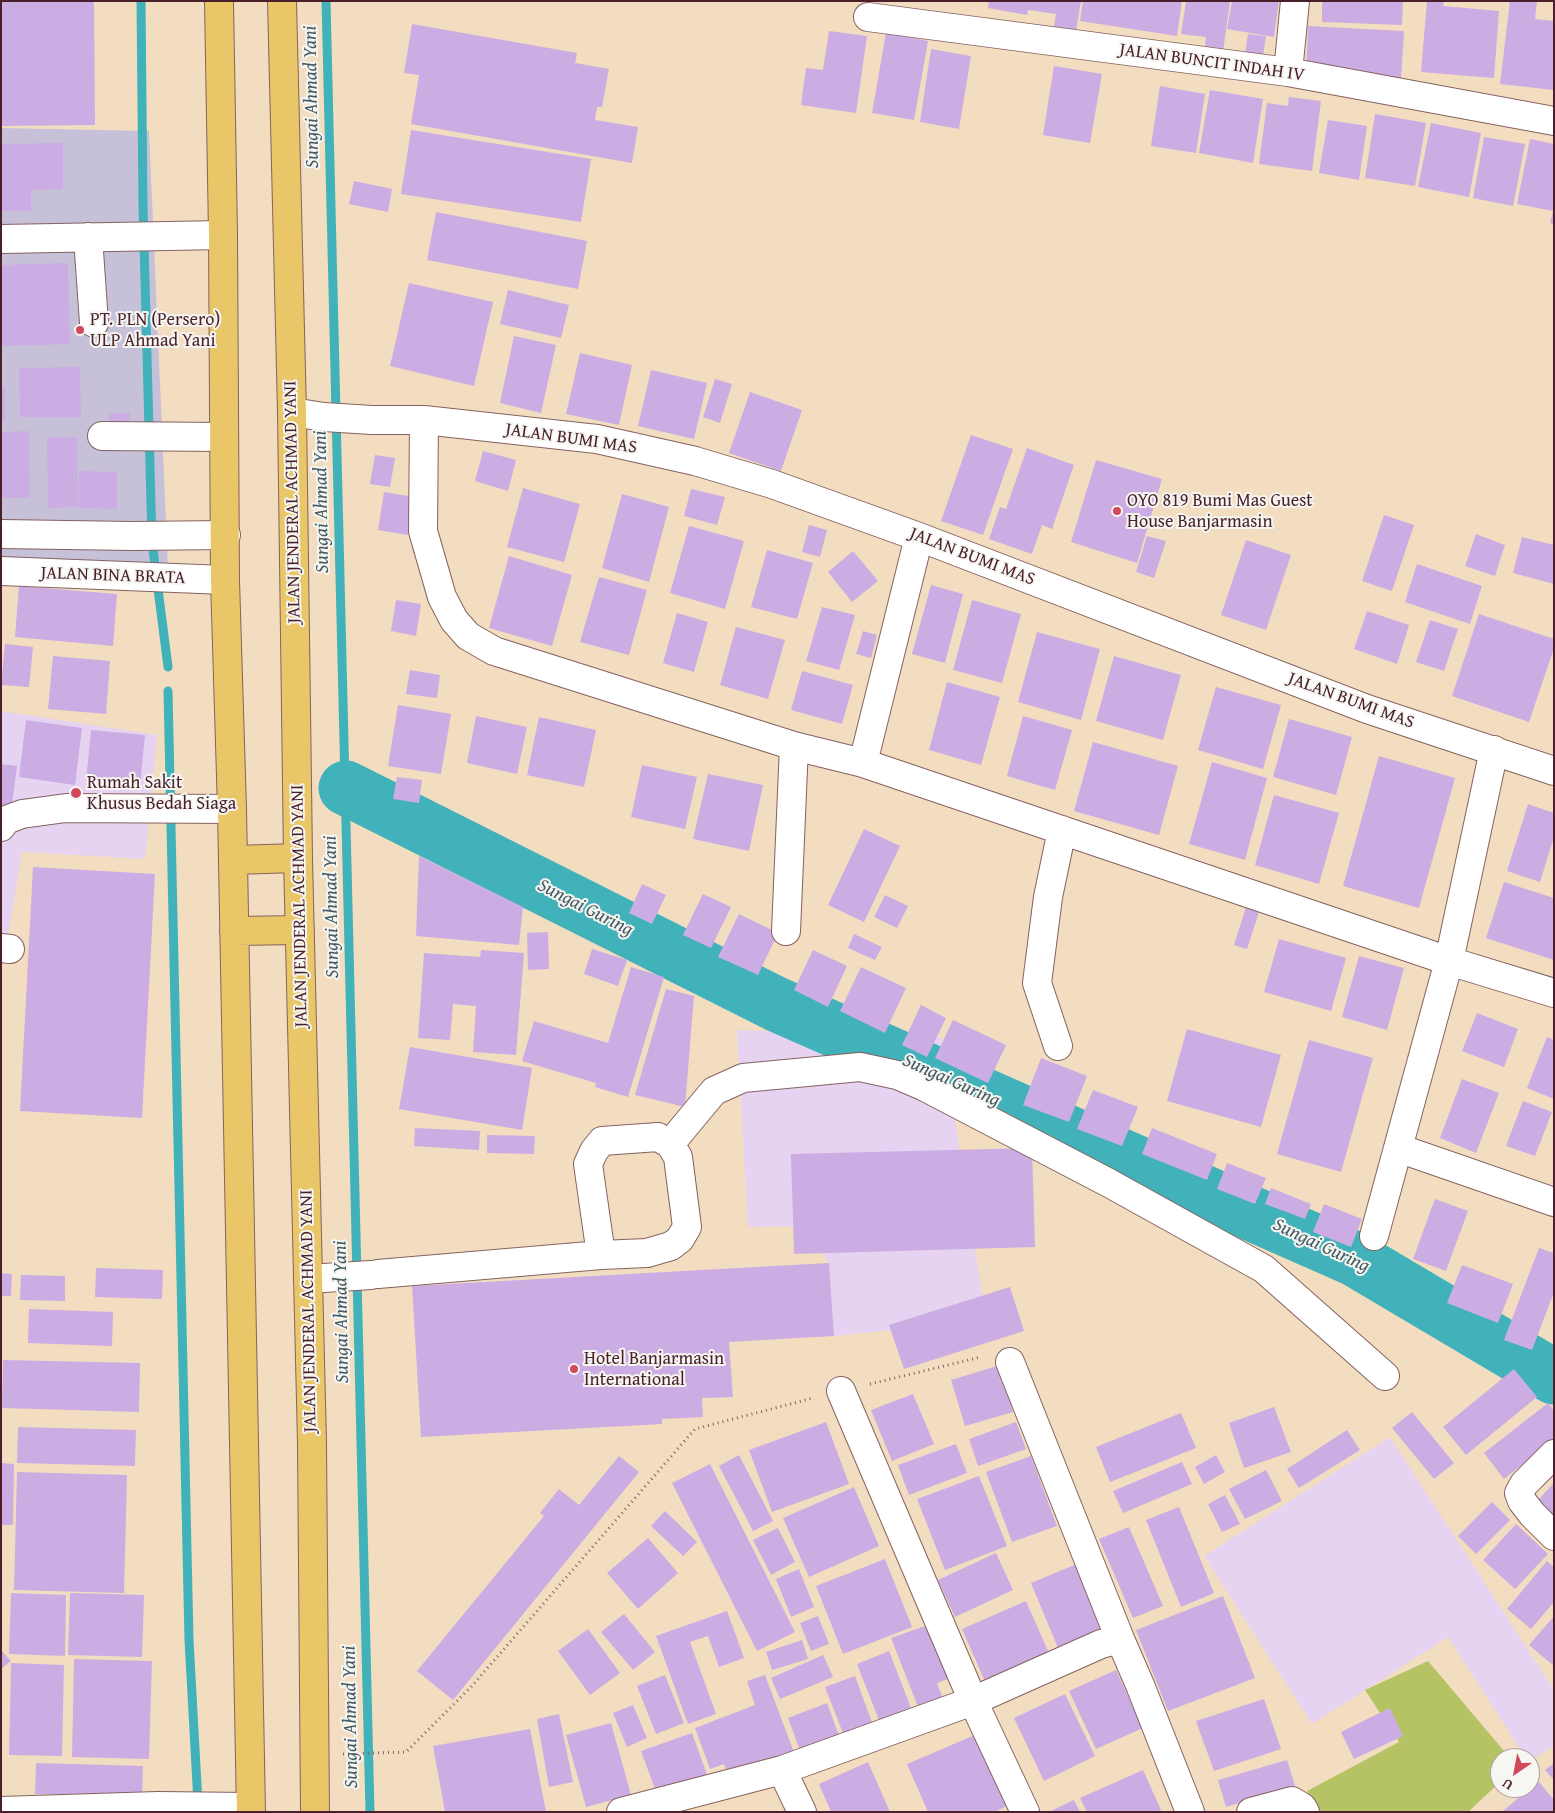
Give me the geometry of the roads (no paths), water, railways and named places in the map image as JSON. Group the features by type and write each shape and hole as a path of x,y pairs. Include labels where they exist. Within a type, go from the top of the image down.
{"highway":[{"path":"218,1 223,235 225,580 234,931 244,1809"},
{"name":"JALAN JENDERAL ACHMAD YANI","path":"282,1 292,412 300,930 319,1278 312,1443 315,1812"},
{"path":"232,860 298,858"},
{"path":"234,931 300,930"}],"street":[{"path":"1288,72 1295,1"},
{"name":"JALAN BUNCIT INDAH IV","path":"868,17 1288,72 1554,121"},
{"path":"1,239 223,235"},
{"path":"88,238 94,323"},
{"name":"JALAN BUMI MAS","path":"292,412 324,417 372,420 424,420 597,439 696,461 772,484 918,536 1366,709 1554,771"},
{"path":"424,420 423,531 442,597 454,620 468,636 494,651 794,746 863,764 1449,961 1554,993"},
{"path":"102,436 224,437"},
{"path":"1,534 226,535"},
{"path":"863,764 918,536"},
{"name":"JALAN BINA BRATA","path":"1,572 225,580"},
{"path":"786,931 794,746"},
{"path":"1374,1236 1449,961 1494,750"},
{"path":"1,827 6,820 22,814 66,808 232,809"},
{"path":"1058,1046 1037,983 1048,896 1062,830"},
{"path":"670,1144 714,1091 742,1078 860,1067 898,1075 925,1087 1109,1183 1264,1269 1385,1376"},
{"path":"319,1278 601,1255 648,1253 670,1246 680,1240 687,1227 678,1157 670,1144 658,1137 602,1141 594,1151 588,1164 601,1255"},
{"path":"1398,1148 1554,1202"},
{"path":"1010,1362 1190,1812"},
{"path":"841,1391 973,1701 1025,1812"},
{"path":"1554,1454 1524,1484 1520,1493 1522,1501 1532,1514 1554,1536"},
{"path":"622,1812 782,1770 973,1701 1101,1644 1120,1639"},
{"path":"782,1770 802,1812"},
{"path":"1251,1812 1292,1801 1302,1807 1304,1812"},
{"path":"1,1811 187,1807 244,1809"}],"waterway":[{"name":"Sungai Ahmad Yani","path":"141,1 143,206 152,542 168,667"},
{"name":"Sungai Ahmad Yani","path":"326,1 370,1812"},
{"name":"Sungai Ahmad Yani","path":"168,691 189,1640 198,1803"},
{"name":"Sungai Guring","path":"346,788 776,1004 1355,1259 1554,1377"}],"place":[{"name":"PT. PLN (Persero) ULP Ahmad Yani","path":"80,330"},
{"name":"OYO 819 Bumi Mas Guest House Banjarmasin","path":"1117,511"},
{"name":"Rumah Sakit Khusus Bedah Siaga","path":"76,793"},
{"name":"Hotel Banjarmasin International","path":"574,1369"}]}
